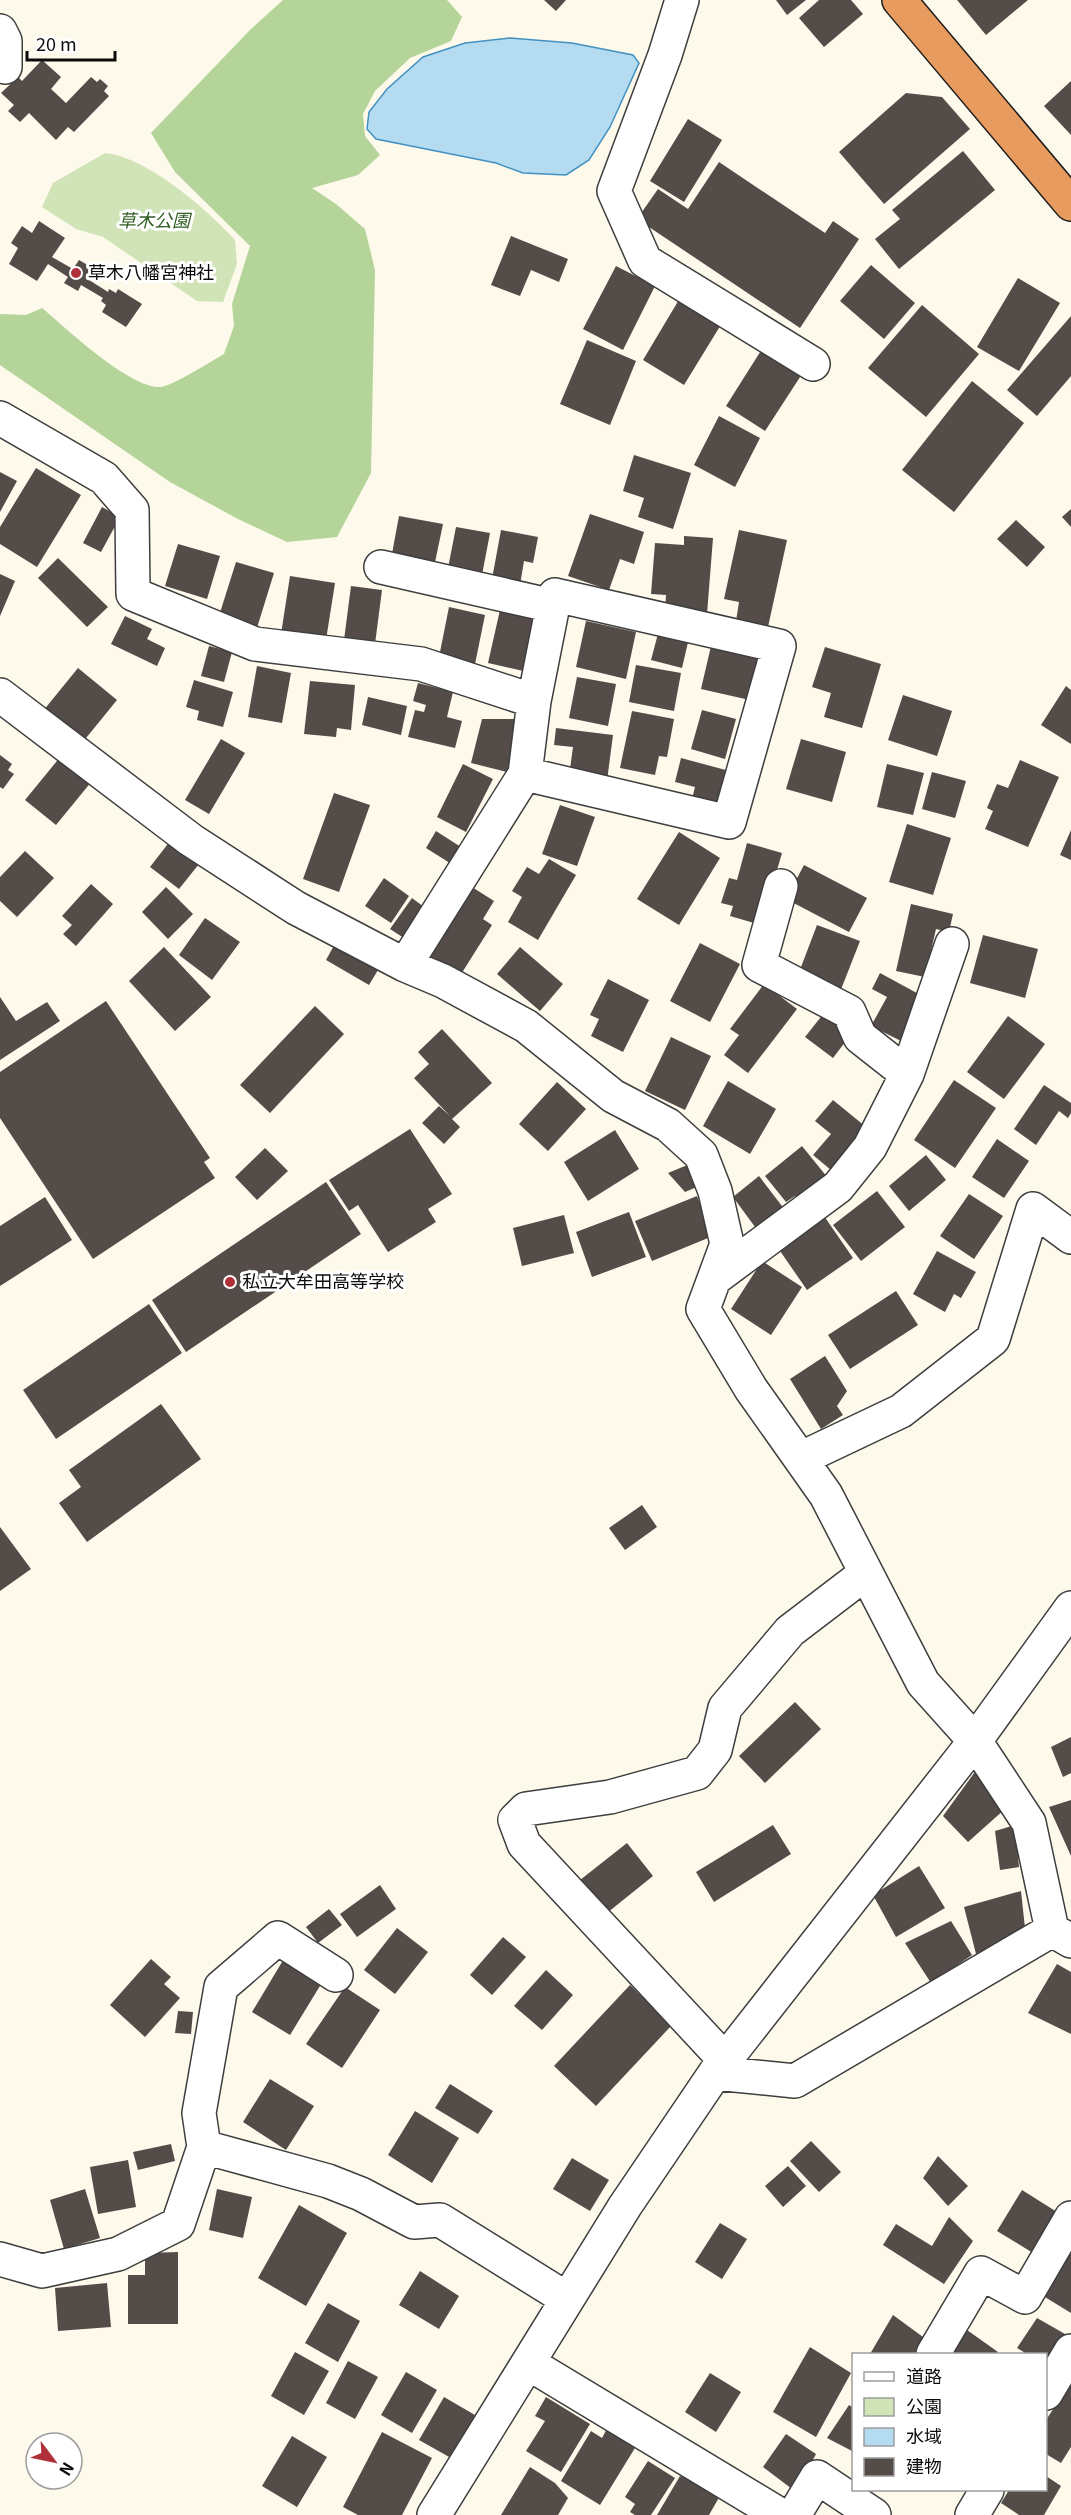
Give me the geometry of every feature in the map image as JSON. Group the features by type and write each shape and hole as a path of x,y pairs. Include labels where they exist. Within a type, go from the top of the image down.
{"highway":[{"path":"898,0 1071,204"}],"street":[{"path":"682,0 665,55 614,191 645,261 813,364"},
{"path":"0,31 5,41 5,67"},
{"path":"0,417 104,478 132,510 133,594 255,644 421,664 534,701"},
{"path":"381,567 553,606"},
{"path":"405,965 525,774 534,701 555,595 779,646 729,822 525,774"},
{"path":"0,694 191,840 296,908 405,965 443,981 526,1026 613,1096 668,1125 701,1155 715,1191 727,1244 703,1309 752,1389 826,1495 923,1683 975,1741 1029,1823 1062,1936 795,2081 720,2066 524,1844 514,1820 526,1809 609,1797 697,1773 715,1750 725,1708 790,1631 866,1573"},
{"path":"781,886 759,965 849,1012 860,1037 907,1074"},
{"path":"714,1279 838,1187 870,1147 907,1074 952,944"},
{"path":"802,1458 901,1411 993,1339 1033,1209 1071,1237"},
{"path":"434,2515 625,2206 720,2066 975,1741 1071,1608"},
{"path":"0,2259 42,2271 118,2254 178,2224 204,2147 199,2113 221,1987 278,1938 336,1975"},
{"path":"204,2147 328,2181 361,2194 414,2222 440,2220 567,2299"},
{"path":"934,2353 981,2273 1025,2297 1071,2218"},
{"path":"1047,2391 1071,2351"},
{"path":"528,2363 780,2515"},
{"path":"794,2515 817,2477 858,2501"},
{"path":"972,2515 986,2491"}],"green space":[{"path":"283,0 447,0 462,17 451,41 410,58 375,91 363,114 365,136 380,155 358,175 312,188 336,204 365,229 375,270 371,473 337,537 287,542 238,519 170,482 0,365 0,314 26,315 42,308 99,356 148,385 166,386 224,354 234,326 232,304 250,246 175,172 151,133 251,29"},
{"name":"草木公園","path":"105,153 122,157 157,174 193,200 235,240 237,264 223,302 197,301 103,237 76,229 42,207 53,183"}],"water":[{"path":"510,38 572,43 633,55 639,63 610,127 589,160 566,175 523,173 496,163 376,139 367,129 369,112 387,89 423,57 465,43"}],"building":[{"path":"544,0 566,0 556,11"},
{"path":"776,0 806,0 787,15"},
{"path":"819,0 851,0 863,14 824,47 799,18"},
{"path":"957,0 1028,0 986,35"},
{"path":"42,60 61,77 51,89 66,103 91,77 97,82 100,79 108,86 104,91 109,96 74,132 68,127 56,140 29,113 20,122 8,111 14,105 1,93 18,77 22,81"},
{"path":"1071,81 1071,135 1044,106"},
{"path":"906,93 942,97 970,129 884,204 839,152"},
{"path":"688,119 722,140 684,202 650,181"},
{"path":"963,151 995,190 899,269 875,239 900,219 892,210"},
{"path":"719,162 825,233 833,221 859,239 800,328 637,219 658,189 688,209"},
{"name":"草木八幡宮神社","path":"39,221 65,238 52,257 73,269 79,260 93,268 86,278 108,292 109,289 116,293 118,289 142,304 126,327 102,312 106,305 101,301 103,298 81,285 78,291 64,283 68,277 48,264 37,281 9,264 18,248 11,243 22,226 32,233"},
{"path":"511,236 568,259 559,282 531,270 520,296 491,285"},
{"path":"871,265 915,303 884,339 840,301"},
{"path":"616,266 655,286 623,350 583,329"},
{"path":"1018,278 1060,303 1019,371 977,347"},
{"path":"680,298 722,323 684,385 643,360"},
{"path":"922,305 979,354 926,417 868,368"},
{"path":"1071,316 1071,376 1037,416 1007,390"},
{"path":"587,340 636,361 610,425 560,404"},
{"path":"762,349 802,374 765,431 726,406"},
{"path":"972,381 1024,423 954,512 902,470"},
{"path":"719,416 760,438 735,487 694,465"},
{"path":"634,455 691,473 673,529 638,517 644,498 623,491"},
{"path":"36,468 81,495 37,567 0,544 0,527"},
{"path":"0,472 17,481 0,512"},
{"path":"102,507 120,517 101,552 83,543"},
{"path":"1071,509 1071,527 1062,517"},
{"path":"590,514 644,532 634,564 620,559 609,590 568,576"},
{"path":"399,516 443,524 434,567 391,559"},
{"path":"1016,520 1045,547 1027,567 997,539"},
{"path":"456,527 490,533 482,575 448,568"},
{"path":"501,530 538,537 533,563 524,561 520,585 492,579"},
{"path":"739,530 787,540 768,627 736,621 739,602 724,599"},
{"path":"684,536 713,538 707,614 665,611 666,595 651,594 655,543 684,545"},
{"path":"178,544 220,556 207,599 165,586"},
{"path":"58,558 108,607 87,627 38,578"},
{"path":"236,562 274,573 256,631 218,619"},
{"path":"0,574 15,581 0,616"},
{"path":"290,576 335,583 326,640 281,634"},
{"path":"351,586 382,590 375,644 344,640"},
{"path":"449,607 485,615 475,664 439,657"},
{"path":"500,610 544,620 532,673 488,663"},
{"path":"125,616 152,629 147,639 165,648 157,666 111,644"},
{"path":"586,621 636,632 626,679 576,667"},
{"path":"659,630 689,638 682,668 651,660"},
{"path":"209,646 232,652 224,682 201,676"},
{"path":"711,646 764,657 754,701 701,689"},
{"path":"825,647 881,664 862,728 824,717 831,693 812,687"},
{"path":"636,665 681,673 674,711 629,702"},
{"path":"257,666 291,673 282,723 248,717"},
{"path":"78,668 117,700 82,743 43,711"},
{"path":"577,677 616,684 608,726 569,718"},
{"path":"194,680 233,692 223,727 197,720 199,711 186,707"},
{"path":"310,681 355,685 351,730 337,728 336,737 304,734"},
{"path":"418,683 453,692 447,717 462,721 455,748 408,737 415,710 424,712 426,705 413,701"},
{"path":"1066,686 1071,690 1071,744 1041,725"},
{"path":"903,695 952,711 937,756 888,740"},
{"path":"368,697 407,706 401,735 362,725"},
{"path":"702,710 736,719 725,759 691,749"},
{"path":"632,711 674,719 667,757 659,756 655,775 620,768"},
{"path":"482,719 521,719 507,772 471,763"},
{"path":"556,728 613,735 607,781 569,776 573,747 554,745"},
{"path":"221,739 245,753 209,814 185,800"},
{"path":"801,739 846,752 832,802 786,789"},
{"path":"0,755 12,764 8,770 14,774 3,789 0,787"},
{"path":"61,756 92,781 56,825 25,800"},
{"path":"681,758 737,773 717,810 691,803 695,787 675,782"},
{"path":"1020,760 1059,777 1028,847 985,829 993,811 987,808 997,784 1008,788"},
{"path":"463,764 493,779 466,832 437,817"},
{"path":"887,764 924,773 913,815 877,807"},
{"path":"932,772 966,781 955,818 922,809"},
{"path":"334,793 370,805 339,892 303,879"},
{"path":"560,805 595,817 577,866 542,854"},
{"path":"907,824 951,838 933,895 889,882"},
{"path":"1071,830 1071,860 1060,855"},
{"path":"436,831 464,849 453,865 426,848"},
{"path":"679,832 720,858 679,925 637,899"},
{"path":"174,836 203,859 179,889 150,867"},
{"path":"747,843 782,853 761,925 730,916 733,906 721,903 729,878 737,880"},
{"path":"25,851 54,878 17,917 0,901 0,877"},
{"path":"549,859 576,875 538,940 508,922 522,897 512,891 527,867 539,874"},
{"path":"804,865 867,898 849,932 786,899"},
{"path":"384,878 409,896 391,923 365,906"},
{"path":"91,884 113,904 76,946 63,934 72,925 62,916"},
{"path":"166,887 193,914 168,939 142,912"},
{"path":"472,887 494,901 483,919 492,925 458,979 427,959"},
{"path":"412,898 428,910 407,940 390,929"},
{"path":"911,904 953,914 949,932 936,929 925,977 896,971"},
{"path":"205,918 240,942 212,980 179,955"},
{"path":"817,925 860,941 840,992 798,975"},
{"path":"983,935 1038,949 1025,998 970,983"},
{"path":"337,940 381,965 369,985 326,960"},
{"path":"700,943 740,964 710,1022 670,1001"},
{"path":"164,947 211,997 175,1031 129,981"},
{"path":"520,947 563,984 540,1011 497,974"},
{"path":"880,973 926,998 903,1042 871,1026 887,997 872,989"},
{"path":"608,979 649,1000 623,1052 591,1036 599,1019 590,1015"},
{"path":"764,984 797,1009 748,1073 724,1055 739,1035 730,1029"},
{"path":"0,997 16,1021 47,1002 60,1021 0,1060"},
{"path":"106,1001 210,1158 204,1162 215,1178 93,1259 0,1118 0,1072"},
{"path":"315,1006 344,1034 270,1113 240,1085"},
{"path":"824,1013 852,1033 833,1058 805,1037"},
{"path":"1008,1016 1045,1044 1004,1099 967,1072"},
{"path":"442,1029 492,1083 452,1119 460,1127 444,1144 422,1123 439,1106 450,1116 414,1078 429,1064 418,1052"},
{"path":"671,1037 711,1056 685,1110 645,1091"},
{"path":"954,1080 996,1108 955,1168 914,1140"},
{"path":"728,1081 776,1109 750,1154 703,1126"},
{"path":"557,1082 586,1109 548,1151 519,1124"},
{"path":"1044,1085 1071,1103 1071,1113 1068,1118 1059,1111 1036,1145 1014,1129"},
{"path":"833,1100 866,1127 831,1170 813,1155 831,1134 815,1121"},
{"path":"410,1129 452,1194 428,1209 436,1222 388,1252 358,1205 349,1211 329,1180"},
{"path":"615,1130 639,1169 588,1201 564,1162"},
{"path":"997,1139 1029,1161 1004,1198 972,1177"},
{"path":"802,1146 832,1183 803,1206 795,1196 786,1202 765,1176"},
{"path":"265,1148 288,1171 257,1200 235,1177"},
{"path":"926,1155 946,1180 909,1211 889,1186"},
{"path":"697,1161 706,1183 685,1192 668,1173"},
{"path":"759,1176 785,1210 758,1231 733,1197"},
{"path":"326,1182 361,1234 186,1352 152,1300"},
{"path":"877,1191 905,1227 861,1261 833,1225"},
{"path":"969,1194 1003,1216 974,1259 940,1236"},
{"path":"697,1196 713,1236 652,1261 635,1221"},
{"path":"45,1197 72,1240 0,1286 0,1226"},
{"path":"629,1212 646,1257 592,1277 576,1232"},
{"path":"564,1215 574,1253 522,1266 513,1228"},
{"path":"824,1216 853,1258 807,1290 778,1248"},
{"path":"937,1251 976,1272 961,1298 954,1294 945,1312 913,1294"},
{"path":"762,1261 802,1287 771,1335 731,1309"},
{"path":"896,1291 918,1325 850,1369 828,1335"},
{"path":"149,1304 182,1353 56,1439 23,1390"},
{"path":"825,1356 847,1391 837,1406 843,1415 821,1429 790,1379"},
{"path":"161,1404 201,1459 87,1542 59,1503 81,1487 69,1470"},
{"path":"642,1505 657,1527 625,1550 609,1528"},
{"path":"0,1527 31,1569 0,1591"},
{"path":"795,1702 821,1729 765,1783 739,1756"},
{"path":"1071,1737 1071,1773 1063,1777 1051,1747"},
{"path":"977,1769 1005,1809 968,1842 943,1816"},
{"path":"1071,1800 1071,1856 1049,1807"},
{"path":"773,1825 791,1854 714,1902 696,1872"},
{"path":"1015,1825 1019,1867 1000,1870 995,1831"},
{"path":"627,1843 653,1876 602,1917 575,1884"},
{"path":"919,1866 945,1908 896,1937 873,1895"},
{"path":"380,1885 396,1909 357,1937 340,1914"},
{"path":"1021,1891 1025,1928 976,1954 964,1907"},
{"path":"329,1909 342,1925 318,1943 306,1927"},
{"path":"951,1921 972,1955 931,1983 905,1943"},
{"path":"397,1928 428,1952 395,1994 364,1970"},
{"path":"503,1937 526,1957 492,1995 470,1975"},
{"path":"288,1952 326,1976 290,2035 252,2012"},
{"path":"151,1959 171,1977 164,1984 180,1998 145,2037 110,2005"},
{"path":"1057,1964 1071,1972 1071,2034 1028,2013"},
{"path":"546,1970 573,1995 542,2030 514,2006"},
{"path":"630,1985 672,2025 596,2106 554,2066"},
{"path":"345,1987 380,2010 342,2068 306,2044"},
{"path":"178,2011 193,2012 191,2034 175,2033"},
{"path":"270,2079 314,2106 286,2150 243,2122"},
{"path":"450,2084 493,2111 478,2134 435,2108"},
{"path":"415,2111 459,2138 432,2183 388,2155"},
{"path":"811,2141 841,2172 819,2192 790,2161"},
{"path":"171,2144 175,2161 138,2170 133,2152"},
{"path":"938,2156 968,2186 948,2206 923,2178"},
{"path":"572,2158 609,2180 590,2211 553,2189"},
{"path":"128,2160 136,2207 98,2214 90,2167"},
{"path":"788,2166 806,2186 783,2207 765,2186"},
{"path":"85,2189 100,2238 64,2249 50,2200"},
{"path":"217,2189 252,2197 243,2238 209,2230"},
{"path":"1022,2190 1057,2212 1033,2253 997,2231"},
{"path":"299,2205 347,2233 306,2306 258,2278"},
{"path":"949,2217 973,2241 944,2284 883,2245 896,2224 932,2246"},
{"path":"720,2223 747,2239 722,2279 695,2262"},
{"path":"1071,2247 1071,2313 1040,2294"},
{"path":"178,2252 178,2324 128,2324 128,2275 145,2275 145,2253"},
{"path":"420,2271 459,2296 439,2329 399,2305"},
{"path":"107,2283 111,2327 58,2331 55,2288"},
{"path":"328,2303 360,2321 338,2362 305,2343"},
{"path":"893,2315 923,2337 915,2353 871,2353"},
{"path":"1037,2318 1065,2334 1047,2364 1047,2353 1025,2353 1017,2348"},
{"path":"967,2330 998,2352 997,2353 951,2353"},
{"path":"810,2347 851,2373 816,2437 773,2412"},
{"path":"295,2352 329,2371 304,2415 271,2396"},
{"path":"348,2361 378,2377 355,2419 326,2403"},
{"path":"406,2372 437,2390 412,2433 381,2415"},
{"path":"710,2373 741,2392 716,2432 685,2412"},
{"path":"1071,2382 1071,2447 1061,2463 1047,2455 1047,2418"},
{"path":"444,2397 475,2415 451,2458 419,2440"},
{"path":"546,2397 590,2424 561,2472 526,2451 545,2421 535,2416"},
{"path":"849,2405 852,2407 852,2451 827,2438"},
{"path":"609,2425 638,2443 600,2505 561,2481 591,2431 602,2438"},
{"path":"382,2432 432,2458 402,2515 358,2515 343,2507"},
{"path":"786,2434 816,2454 796,2492 763,2467"},
{"path":"292,2436 327,2457 297,2507 262,2486"},
{"path":"648,2461 675,2478 651,2515 635,2515 630,2512 635,2504 625,2497"},
{"path":"530,2467 555,2483 568,2498 558,2515 501,2515"},
{"path":"690,2475 721,2494 709,2515 657,2515 680,2476 687,2479"},
{"path":"1047,2477 1061,2486 1044,2515 1019,2515 1001,2503 1008,2491 1047,2491"}],"place":[{"name":"草木八幡宮神社","path":"76,273"},
{"name":"私立大牟田高等学校","path":"230,1282"}]}
